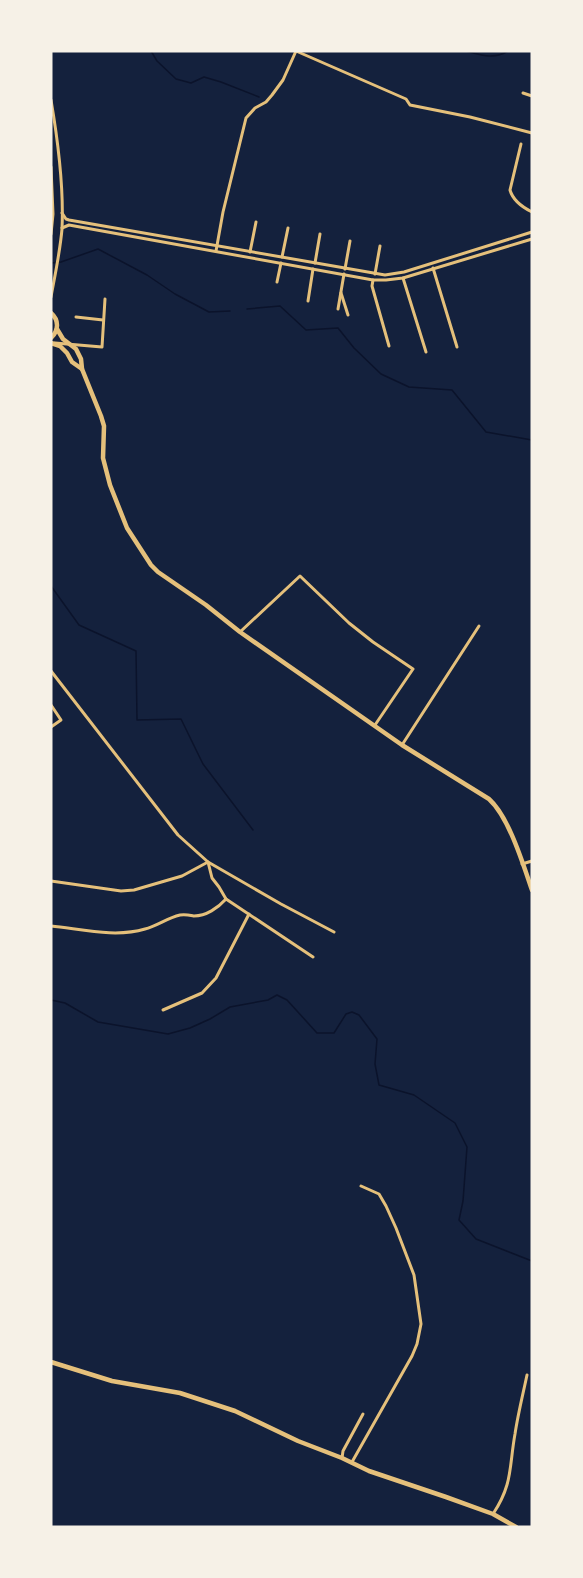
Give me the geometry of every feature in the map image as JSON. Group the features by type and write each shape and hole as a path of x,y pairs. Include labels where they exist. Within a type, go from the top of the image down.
{"street":[{"path":"216,251 246,118 255,108 272,96 284,80 296,51 406,99 410,105 532,133"},
{"path":"523,93 532,96"},
{"path":"51,100 58,148 62,213 62,228 51,297"},
{"path":"521,144 510,190 518,204 532,212"},
{"path":"51,167 53,196 51,234"},
{"path":"62,213 69,220 375,274 404,272 532,232"},
{"path":"250,252 256,222"},
{"path":"62,228 69,225 373,280 403,278 532,238"},
{"path":"282,257 288,228"},
{"path":"315,263 320,234"},
{"path":"345,268 350,241"},
{"path":"375,274 380,246"},
{"path":"278,282 281,263"},
{"path":"308,301 313,268"},
{"path":"433,268 457,347"},
{"path":"338,309 344,274"},
{"path":"403,278 426,352"},
{"path":"373,280 372,285 389,346"},
{"path":"341,291 348,315"},
{"path":"52,341 102,347 105,299"},
{"path":"51,313 57,320 57,329 52,341"},
{"path":"76,316 103,320"},
{"path":"57,329 81,359 82,369 104,426 103,458 110,485 127,528 151,565 240,632 402,745 489,799 509,830 532,890"},
{"path":"52,341 60,346 72,362 82,369"},
{"path":"240,632 300,576 348,622 413,669 375,725"},
{"path":"402,745 479,626"},
{"path":"51,670 178,835 208,862 334,932"},
{"path":"51,705 61,720 51,727"},
{"path":"522,864 532,861"},
{"path":"51,881 121,891 134,890 182,876 208,862"},
{"path":"208,862 212,878 226,899 313,957"},
{"path":"51,926 118,933 130,932 146,929 178,916 197,916 217,909 226,899"},
{"path":"162,1010 202,993 216,978 249,914"},
{"path":"351,1463 412,1356 421,1323 414,1275 396,1227 379,1194 361,1186"},
{"path":"51,1362 112,1382 180,1393 221,1406 369,1472 493,1514 516,1527"},
{"path":"493,1514 502,1501 509,1482 515,1432 527,1375"},
{"path":"342,1458 343,1451 363,1414"}],"waterway":[{"path":"151,51 157,61 176,79 191,83 204,77 259,97"},
{"path":"466,51 493,56 508,51"},
{"path":"51,263 61,262 98,249 209,312 230,311"},
{"path":"247,309 280,306 306,330 338,328 354,348 381,374 409,387 452,390 486,432 532,440"},
{"path":"51,586 79,625 136,651 137,720 181,719 203,764 253,830"},
{"path":"51,1000 65,1003 98,1022 168,1034 190,1028 230,1007 268,1000 277,995 287,1000 317,1033 334,1033 346,1014 352,1012 359,1015 377,1039 375,1064 379,1085 414,1095 455,1123 467,1147 463,1201 459,1220 476,1239 532,1261"}]}
